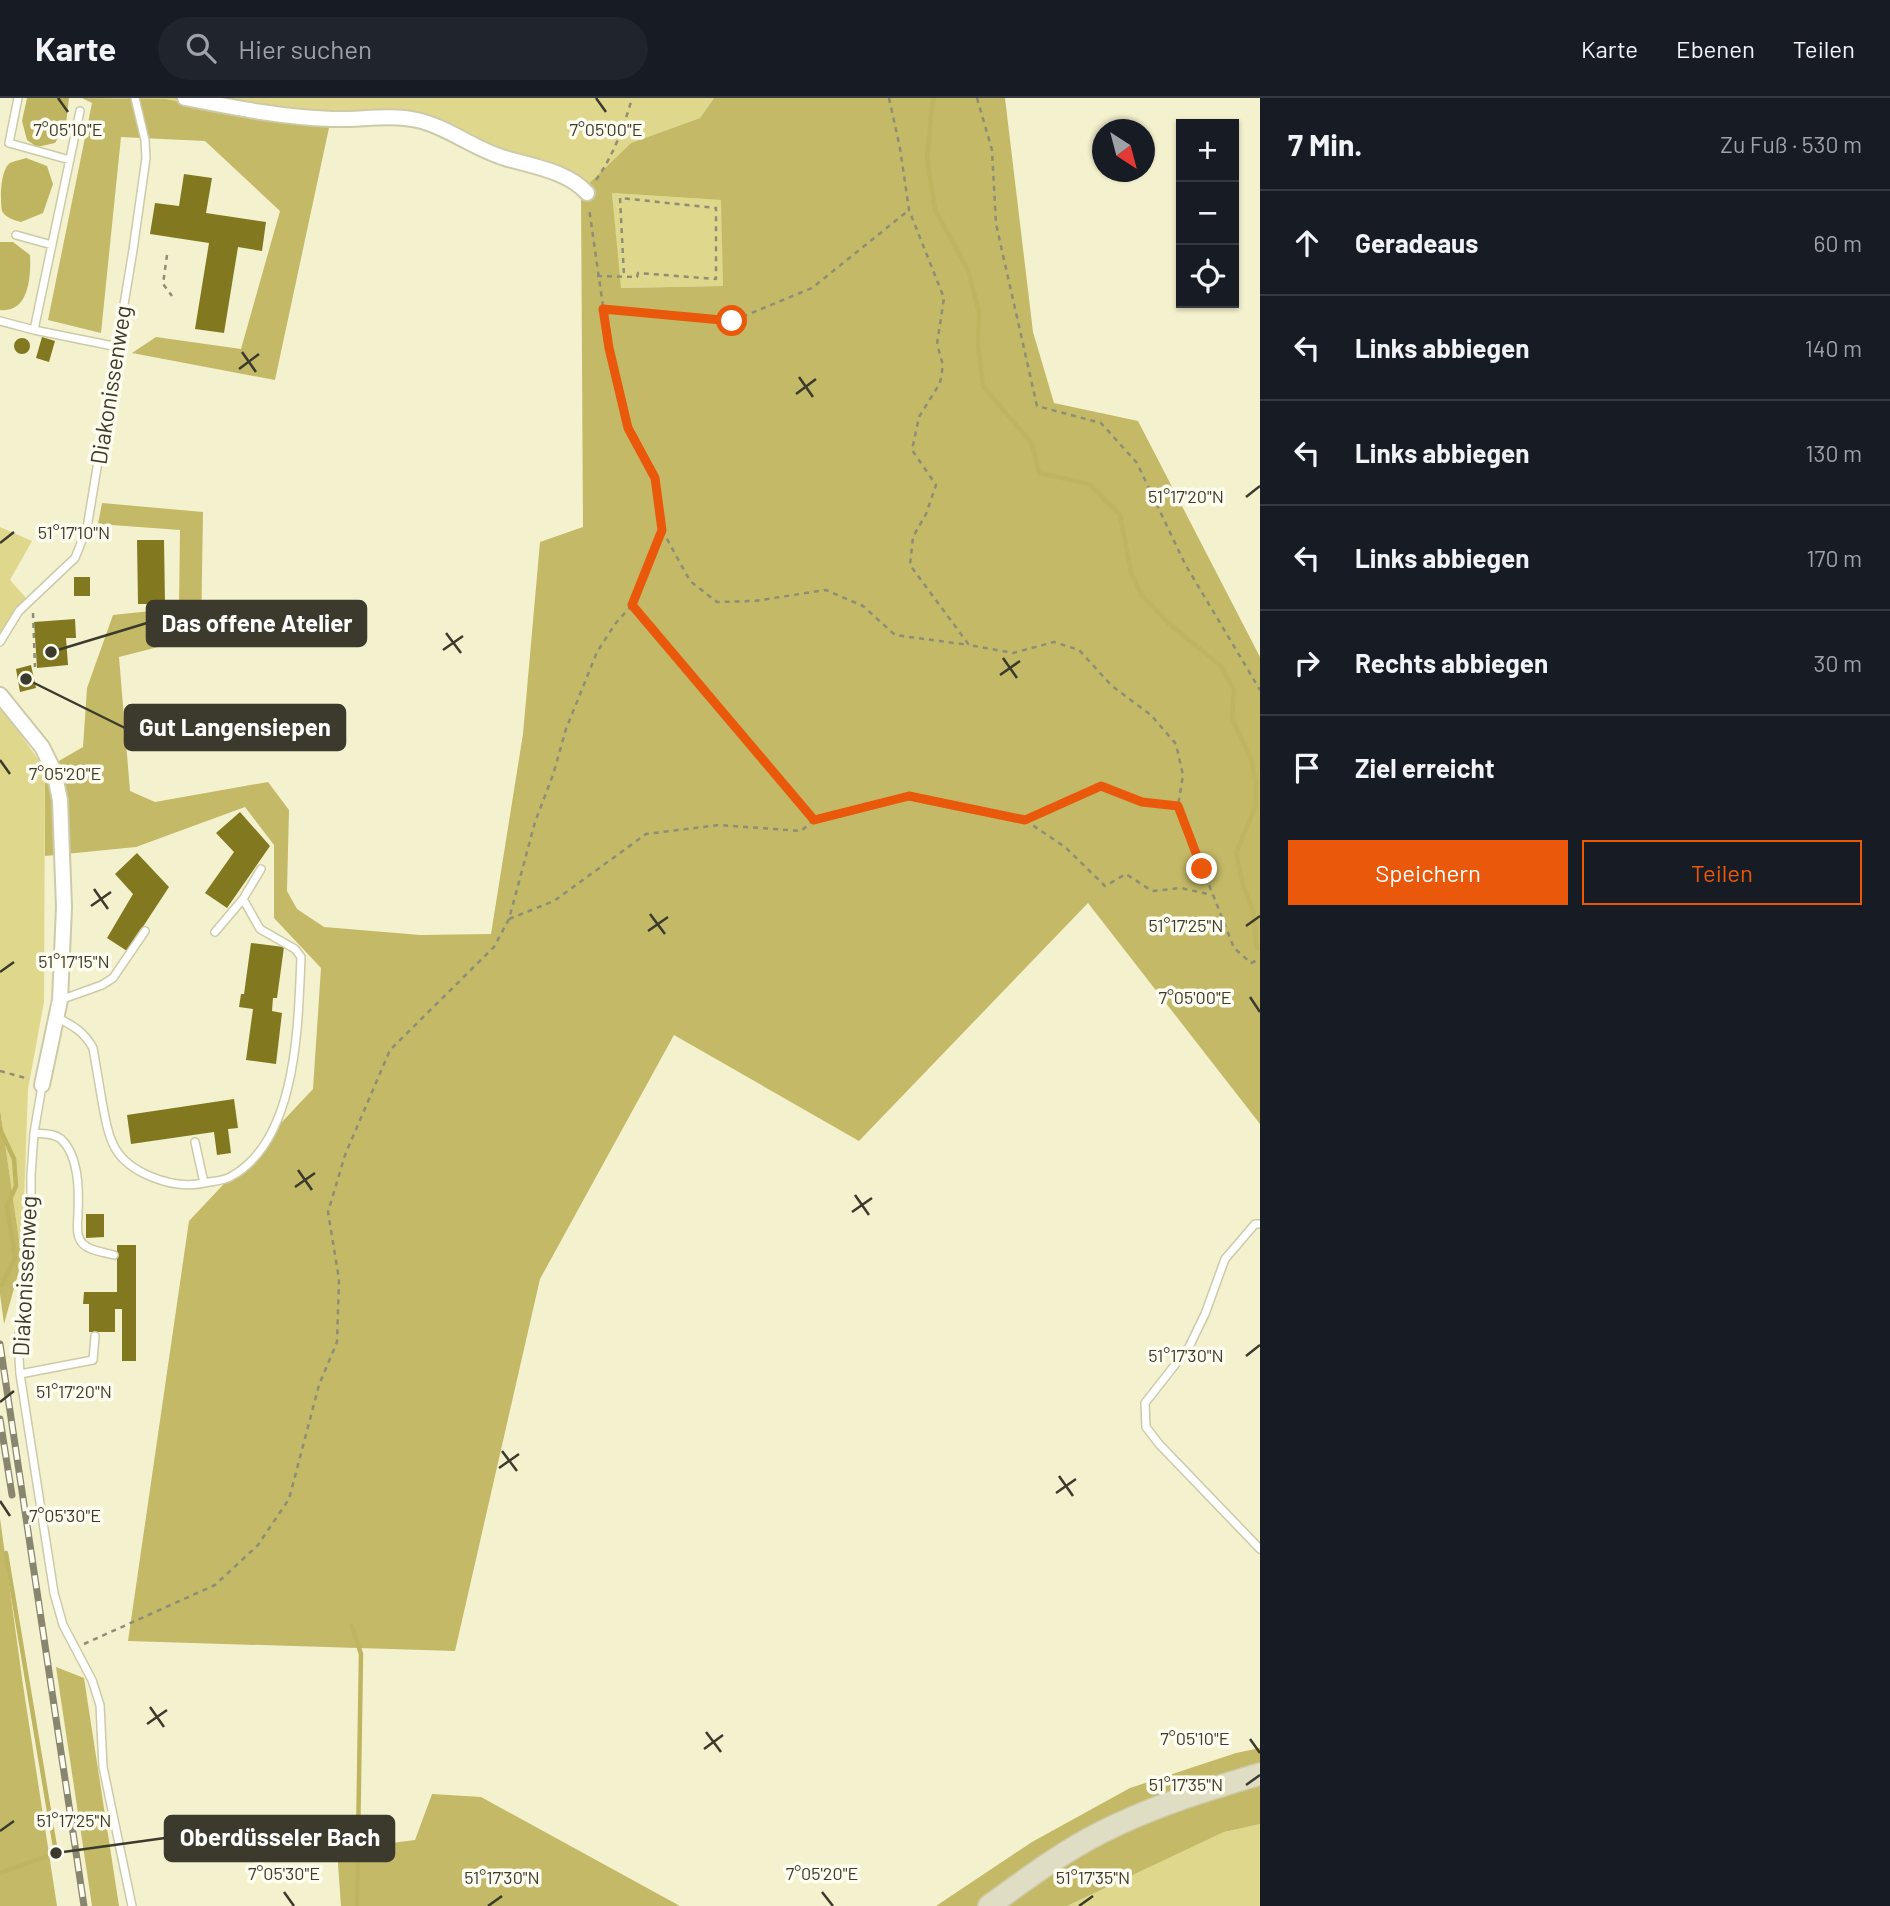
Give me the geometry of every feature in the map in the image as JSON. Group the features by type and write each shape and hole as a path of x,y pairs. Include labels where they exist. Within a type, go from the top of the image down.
{"main road":[{"path":"989,1906 1036,1872 1101,1832 1169,1802 1260,1774"}],"street":[{"path":"185,98 274,116 335,119 393,117 417,120 498,156 566,177 580,185 586,193"},
{"name":"Diakonissenweg","path":"0,695 42,747 54,771 60,800 64,907 60,1000 42,1085"}],"lane":[{"path":"18,98 9,144 70,160"},
{"name":"Diakonissenweg","path":"0,642 36,591 75,558 87,528 118,347 146,158 145,140 135,98"},
{"path":"34,330 80,111"},
{"path":"16,235 52,245"},
{"path":"0,321 118,347"},
{"path":"215,932 243,899 261,869"},
{"path":"58,1018 86,1035 93,1048 109,1136 121,1158 138,1171 163,1181 189,1186 227,1178 240,1171 271,1133 281,1110 293,1067 300,957 295,949 260,929 243,899"},
{"path":"60,1000 102,985 113,978 145,931"},
{"name":"Diakonissenweg","path":"42,1085 34,1133 31,1175 31,1261 18,1340 20,1374 54,1593 63,1625 92,1680 100,1705 103,1767 131,1906"},
{"path":"34,1133 60,1139 69,1150 79,1194 78,1235 81,1243 114,1255"},
{"path":"195,1142 204,1183"},
{"path":"1260,1224 1255,1224 1225,1259 1205,1314 1189,1347 1145,1403 1146,1427 1159,1444 1260,1549"},
{"path":"20,1374 93,1360 95,1336"}],"path":[{"path":"632,98 625,124 604,169 586,193 609,348 628,428 655,478 662,530 690,581 717,602 754,601 826,590 863,606 895,635 1013,653 1054,642 1079,650 1112,686 1150,715 1176,744 1183,775 1178,806 1212,895 1234,948 1251,963 1260,959"},
{"path":"889,98 909,210 944,298 937,344 943,365 940,383 919,417 912,450 936,485 926,514 913,537 910,565 969,645"},
{"path":"976,98 992,150 996,224 1037,406 1101,423 1137,463 1185,564 1260,690"},
{"path":"597,276 637,277 638,273 716,279 716,208 620,198 624,276"},
{"path":"603,309 732,321 812,288 909,210"},
{"path":"167,255 163,284 172,296"},
{"path":"75,1648 215,1585 258,1545 289,1499 319,1385 337,1342 339,1279 328,1212 345,1155 390,1050 494,947 509,919 535,822 553,775 566,729 597,652 615,624 632,605 662,530"},
{"path":"29,600 34,609 32,622 35,667"},
{"path":"632,605 814,820"},
{"path":"1025,820 1101,786 1142,802 1178,806"},
{"path":"509,919 554,901 646,834 719,825 801,831 814,820 909,796 1025,820 1065,846 1105,886 1126,874 1152,891 1181,888 1212,895"},
{"path":"0,1071 26,1077 42,1085"}],"shaded area":[{"path":"27,98 69,98 66,124 55,143 37,147 27,140 22,121"},
{"path":"82,98 165,99 278,120 330,123 275,380 132,353 156,337 241,349 280,211 205,141 121,137 101,333 48,320 92,103"},
{"path":"118,98 714,98 700,118 631,143 581,191 429,128 405,122"},
{"path":"714,98 1005,98 1033,332 1054,403 1138,421 1260,657 1260,1124 1088,903 859,1141 674,1035 540,1279 455,1651 128,1641 189,1221 313,1089 321,968 274,918 274,845 245,807 136,847 45,856 45,769 83,747 87,688 113,615 179,608 180,530 98,524 102,503 203,512 201,636 119,657 130,791 155,802 268,782 289,810 287,891 297,909 324,927 420,935 491,934 523,734 540,542 583,527 581,191 631,143 700,118","holes":["612,193 721,200 723,286 621,288"]},
{"path":"26,158 47,166 53,184 43,213 21,222 8,217 2,211 2,186 4,172 10,163"},
{"path":"612,193 722,200 723,286 620,288"},
{"path":"0,242 13,242 30,255 30,273 22,300 17,306 0,310"},
{"path":"0,527 32,541 10,580 27,599 0,634"},
{"path":"0,706 45,769 44,1002 28,1089 22,1260 0,1109"},
{"path":"0,1109 22,1260 4,1324 0,1294"},
{"path":"0,1518 23,1685 57,1906 0,1906"},
{"path":"56,1667 84,1678 119,1906 92,1906"},
{"path":"1260,1748 1260,1824 1224,1832 1067,1906 936,1906 1032,1842 1130,1788 1236,1753"},
{"path":"432,1794 481,1797 680,1906 341,1906 337,1850 415,1840"},
{"path":"1260,1824 1260,1906 1067,1906 1224,1832"}],"building":[{"path":"184,174 212,178 206,213 266,222 262,251 238,247 224,333 195,329 209,243 150,234 155,203 179,206"},
{"path":"42,337 55,341 49,362 36,358"},
{"path":"22,338 28,340 28,352 22,354 16,352 14,346 16,340"},
{"path":"137,540 164,540 165,604 138,604"},
{"path":"74,577 90,577 90,596 74,596"},
{"path":"75,619 76,638 66,638 68,665 37,668 34,622"},
{"path":"31,665 36,688 20,692 16,669"},
{"path":"240,812 270,846 227,908 205,893 234,852 216,833"},
{"path":"137,853 169,887 127,951 107,938 133,894 115,874"},
{"path":"251,943 284,947 277,998 273,998 272,1011 282,1013 276,1064 246,1060 253,1009 239,1007 241,994 244,994"},
{"path":"234,1099 238,1128 228,1129 231,1153 217,1155 214,1132 131,1144 127,1115"},
{"path":"86,1214 104,1214 104,1237 86,1238"},
{"path":"117,1245 136,1245 136,1361 122,1361 122,1309 115,1309 115,1332 89,1332 89,1304 83,1304 84,1292 117,1292"}],"waterway":[{"path":"933,98 927,158 935,210 968,270 979,312 978,345 983,386 1032,444 1039,473 1089,484 1120,515 1131,572 1141,594 1168,623 1221,666 1234,690 1232,718 1252,762 1256,783 1256,805 1236,853 1243,885 1253,911 1257,949"},
{"path":"0,1129 14,1159 16,1186 7,1206 15,1258 2,1285"},
{"path":"0,1873 56,1853 6,1553"},
{"path":"352,1626 361,1654 357,1906"}],"railway":[{"path":"0,1344 84,1906"},
{"path":"0,1419 12,1495"}],"place":[{"name":"Das offene Atelier","path":"51,652"},
{"name":"Gut Langensiepen","path":"26,679"},
{"name":"Oberdüsseler Bach","path":"56,1853"}],"route":[{"path":"732,321 603,309 609,348 628,428 655,478 662,530 632,605 750,742 785,788 814,820 909,796 1025,820 1101,786 1142,802 1178,806 1202,869"}]}
